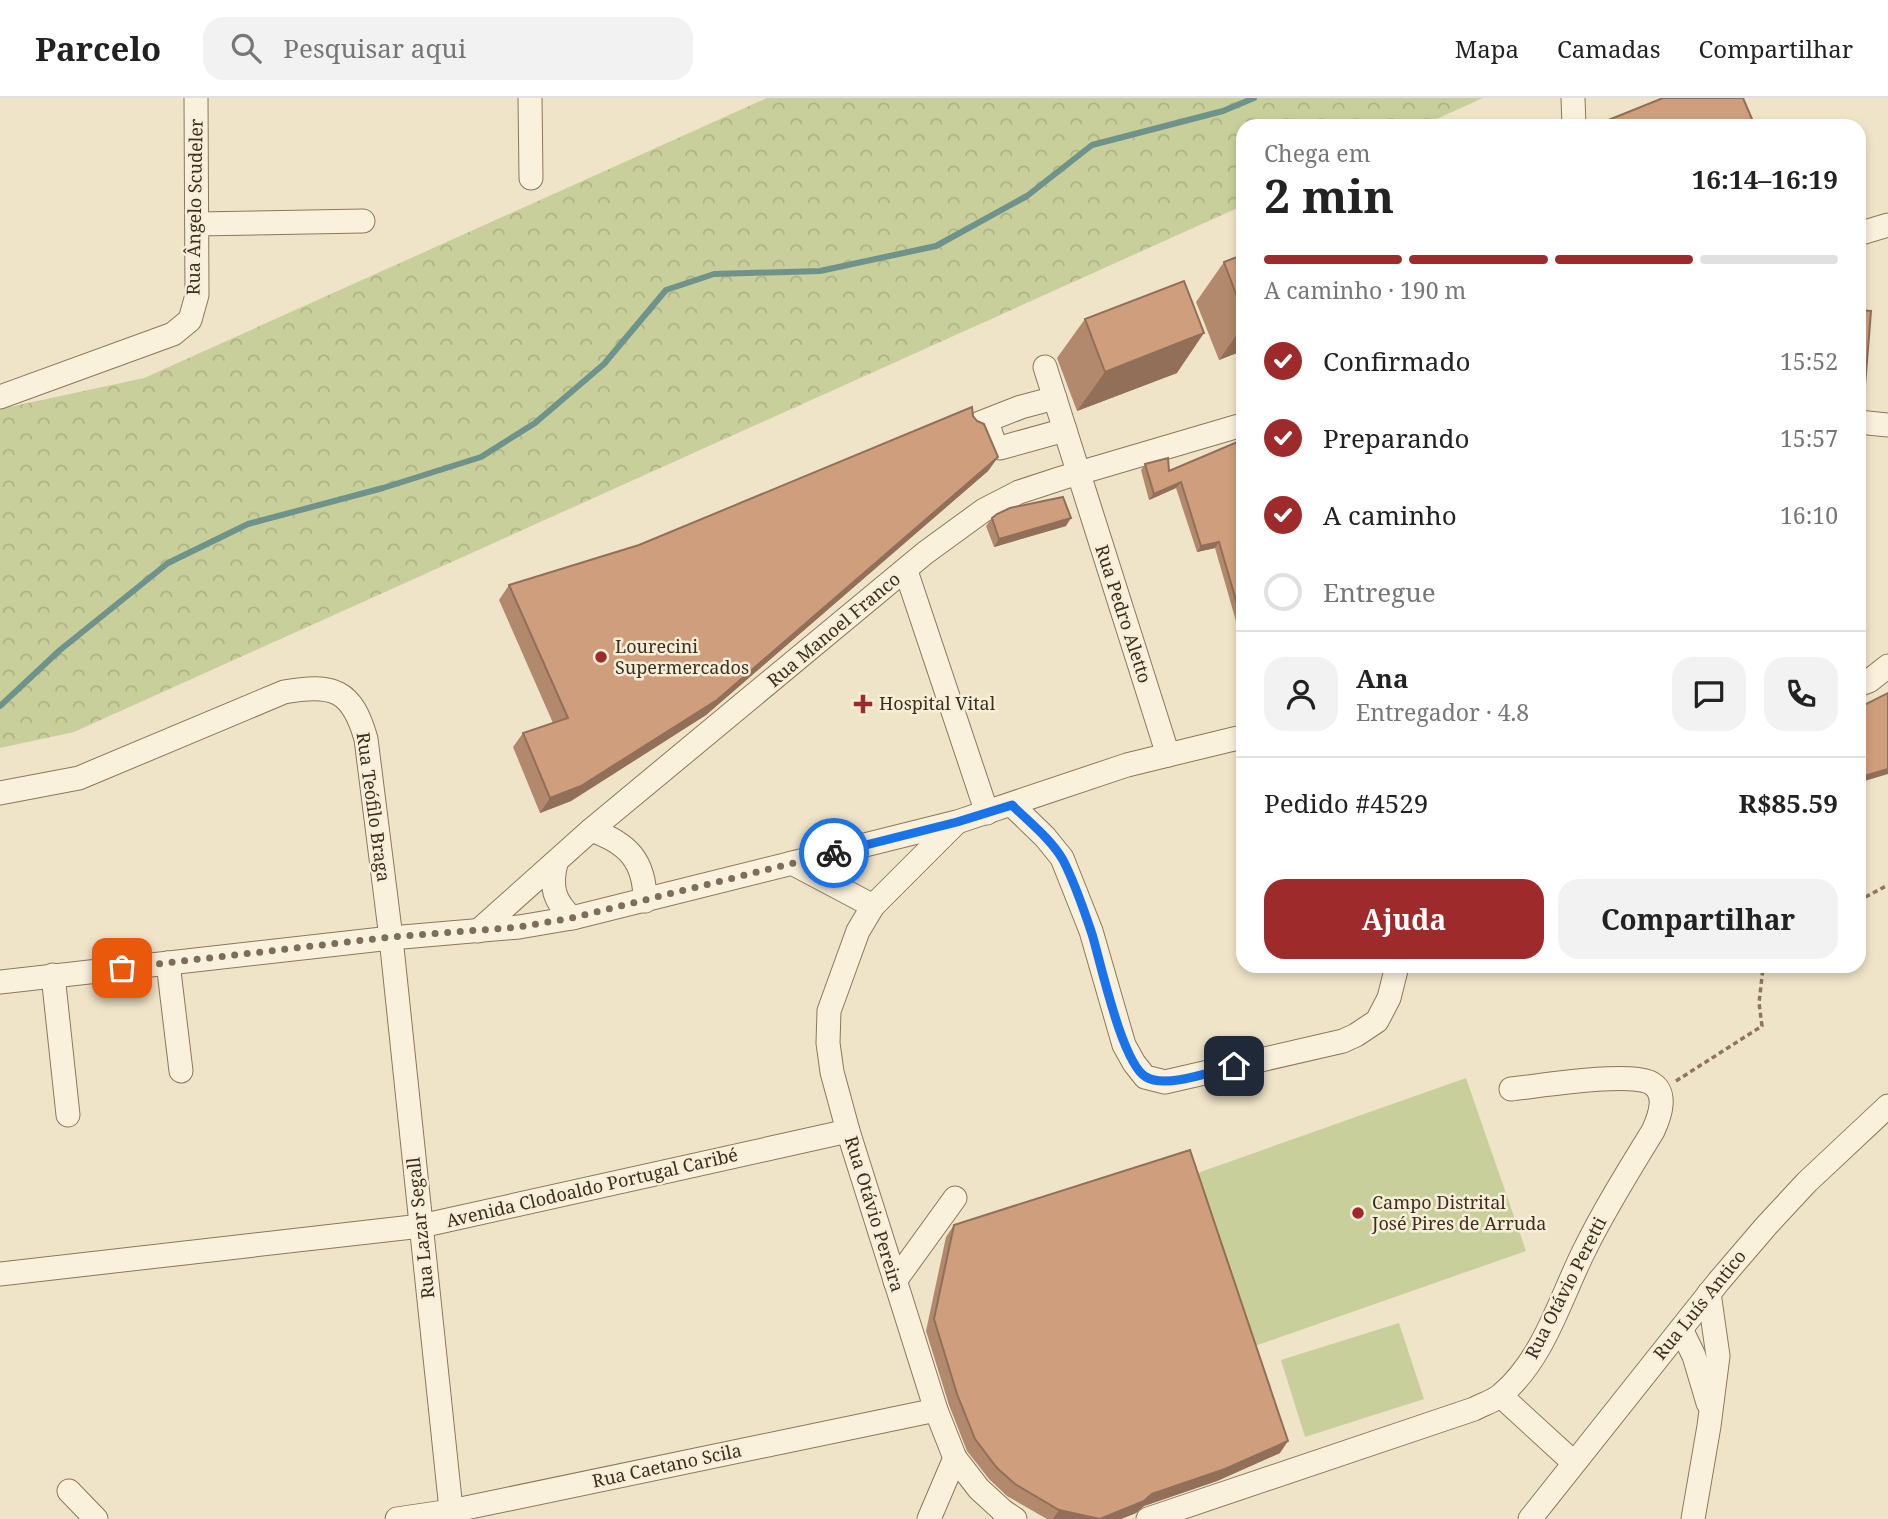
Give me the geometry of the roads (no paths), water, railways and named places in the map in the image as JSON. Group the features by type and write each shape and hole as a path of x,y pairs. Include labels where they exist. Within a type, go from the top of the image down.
{"street":[{"name":"Rua Ângelo Scudeler","path":"0,397 173,334 190,320 197,295 196,98"},
{"path":"530,98 531,178"},
{"path":"1575,119 1576,99"},
{"path":"197,224 363,221"},
{"path":"1866,232 1888,225"},
{"name":"Rua Pedro Aletto","path":"1045,367 1168,755"},
{"path":"1055,398 981,423 1000,449 1065,430"},
{"path":"1866,423 1888,425"},
{"name":"Rua Manoel Franco","path":"478,931 591,831 925,553 984,510 1018,492 1236,427"},
{"path":"906,570 987,813"},
{"path":"1866,682 1888,666"},
{"name":"Rua Teófilo Braga","path":"0,793 79,778 284,692 308,688 331,691 350,701 366,739 391,937"},
{"path":"0,982 391,937 519,927 572,918 957,822 1127,765 1236,738"},
{"path":"1012,805 1062,858 1091,931 1124,1045 1144,1077 1165,1082 1343,1041 1377,1021 1389,998 1395,973"},
{"name":"Rua Otávio Pereira","path":"955,1458 936,1410 848,1131 832,1072 828,1043 829,1011 858,931 873,906 957,822"},
{"path":"591,831 615,839 631,853 643,874 645,901"},
{"path":"556,863 552,878 554,893 557,902 572,918"},
{"path":"792,863 873,906"},
{"name":"Rua Lazar Segall","path":"391,937 452,1515"},
{"path":"168,963 181,1071"},
{"path":"53,975 68,1115"},
{"name":"Rua Otávio Peretti","path":"1159,1517 1428,1426 1501,1396 1520,1375 1559,1309 1589,1241 1653,1131 1660,1117 1662,1104 1659,1092 1650,1083 1632,1079 1511,1089"},
{"name":"Rua Luís Antico","path":"1530,1519 1573,1462 1767,1224 1807,1182 1888,1106"},
{"name":"Avenida Clodoaldo Portugal Caribé","path":"0,1274 421,1226 848,1131"},
{"path":"895,1281 955,1198"},
{"path":"1693,1519 1718,1356 1709,1293"},
{"path":"1681,1329 1694,1356 1710,1409"},
{"path":"1501,1396 1573,1462"},
{"name":"Rua Caetano Scila","path":"397,1519 452,1515 936,1410"},
{"path":"929,1519 955,1458 979,1489 1015,1519"},
{"path":"69,1491 96,1519"}],"waterway":[{"path":"0,706 60,650 168,563 248,524 383,488 481,457 535,423 604,364 666,290 714,274 820,271 936,246 1027,196 1092,145 1223,111 1254,98"}],"place":[{"name":"Lourecini Supermercados","path":"601,657"},
{"name":"Hospital Vital","path":"863,704"},
{"name":"Campo Distrital José Pires de Arruda","path":"1358,1213"}]}
